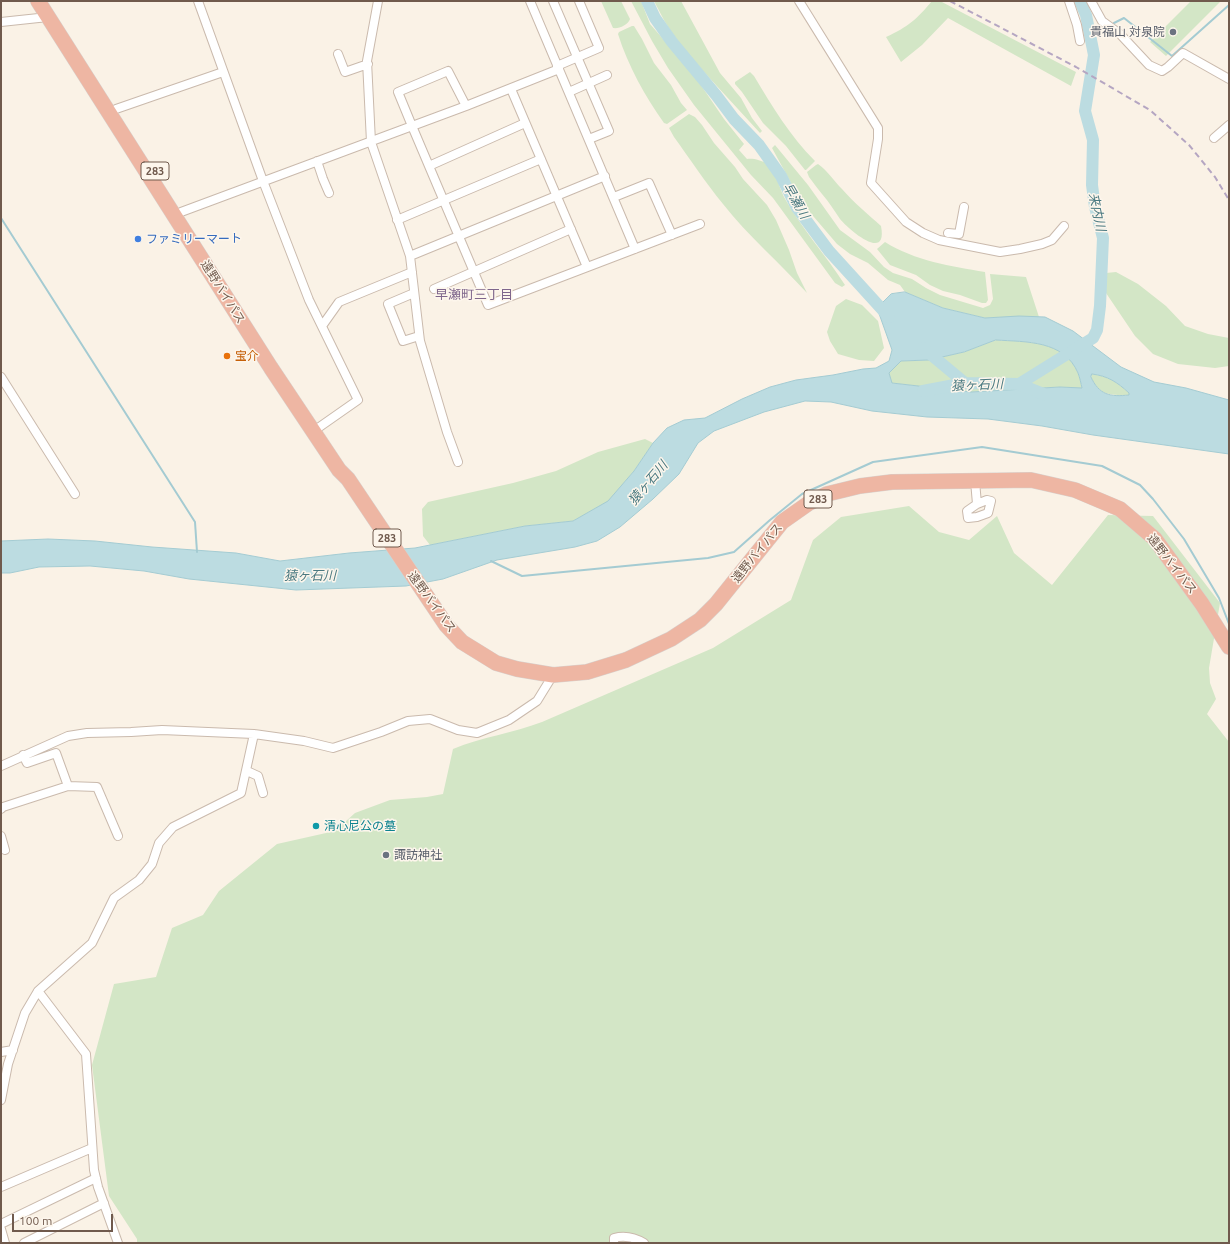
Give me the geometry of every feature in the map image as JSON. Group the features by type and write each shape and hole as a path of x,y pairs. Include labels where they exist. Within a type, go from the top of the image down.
{"highway":[{"name":"遠野バイパス","path":"38,1 270,368 339,470 348,479"},
{"name":"遠野バイパス","path":"47,1 264,340 348,479 446,626 462,642 496,663 518,669 552,675 587,672 626,660 671,639 700,620 716,604 782,522 808,503 827,494 860,486 892,482 1031,480 1075,490 1120,509 1155,539 1202,604 1229,647"}],"street":[{"path":"198,1 263,181 309,300 358,400 318,428"},
{"path":"378,1 368,64 370,142 410,256 419,336 447,432 458,462"},
{"path":"530,1 635,249"},
{"path":"553,1 609,131 589,139"},
{"path":"182,212 510,89 599,48 579,1"},
{"path":"799,1 878,128 878,139 871,183 906,222 923,233 939,240 1000,252 1042,244 1052,240 1064,226"},
{"path":"1069,1 1080,40"},
{"path":"1091,1 1102,21 1120,34 1149,65 1162,71 1183,53 1229,79"},
{"path":"1,22 48,17"},
{"path":"338,54 345,72 368,64"},
{"path":"466,106 448,71 398,92 488,305 700,224"},
{"path":"116,109 223,72"},
{"path":"569,92 607,75"},
{"path":"510,89 588,267"},
{"path":"429,166 525,123"},
{"path":"1214,138 1229,126"},
{"path":"397,220 541,159"},
{"path":"317,161 329,193"},
{"path":"410,256 605,176"},
{"path":"614,197 649,182 672,235"},
{"path":"948,233 959,234 964,207"},
{"path":"434,289 571,229"},
{"path":"322,326 339,302 412,272"},
{"path":"414,293 388,304 404,341 419,336"},
{"path":"1,377 75,494"},
{"path":"975,481 977,504"},
{"path":"1,766 68,736 87,733 162,730 254,734 304,740 333,748 381,732 408,721 430,719 458,730 477,733 509,720 537,701 552,675"},
{"path":"1,1100 2,1087 8,1064 26,1013 38,991 92,943 114,898 139,880 152,864 159,843 173,827 241,792 247,771 254,734"},
{"path":"23,756 27,763 56,753 68,786"},
{"path":"247,771 258,776 263,793"},
{"path":"1,809 3,807 68,786 97,787 118,836"},
{"path":"1,836 5,850"},
{"path":"38,991 86,1054 92,1148 96,1178 118,1243"},
{"path":"1,1052 13,1050"},
{"path":"1,1187 92,1148"},
{"path":"1,1224 96,1178"},
{"path":"24,1243 104,1203"},
{"path":"1,1228 5,1243"},
{"path":"614,1243 614,1238 622,1236 636,1239 644,1243"}],"green space":[{"path":"601,1 621,1 630,19 629,21 623,26 613,28"},
{"path":"631,1 641,1 650,24 692,72 724,119 744,144 739,150 747,159 760,160 770,167 784,197 806,231 845,285 842,287 835,283 773,198 751,175 694,105 668,68"},
{"path":"654,1 681,1 720,73 741,98 752,118 762,131 760,133 681,47"},
{"path":"932,1 940,1 1076,72 1071,86 948,18 922,45 901,62 886,37 912,22"},
{"path":"1191,1 1221,1 1166,56 1150,42"},
{"path":"634,26 642,39 654,63 671,85 681,103 687,110 667,124 664,123 650,102 632,69 622,46 618,34 619,32"},
{"path":"750,72 789,131 815,161 806,170 786,146 763,123 735,84 735,82"},
{"path":"689,114 695,117 702,125 714,143 735,167 743,179 767,205 776,220 797,273 807,293 733,216 674,137 669,128"},
{"path":"775,145 808,185 840,230 870,252 884,267 893,273 912,279 940,295 983,308 990,305 993,299 990,274 1026,277 1039,317 985,318 943,308 905,292 900,285 888,280 868,263 850,254 837,244 802,203 772,148"},
{"path":"818,164 851,199 881,226 882,237 879,242 873,243 859,236 840,219 809,177 807,172"},
{"path":"885,242 908,254 934,262 985,272 988,300 986,303 982,303 943,291 930,285 916,275 890,265 877,249"},
{"path":"1116,272 1138,284 1166,306 1185,326 1208,334 1229,338 1229,366 1215,368 1178,364 1153,354 1135,336 1106,293 1106,273"},
{"path":"846,299 862,305 878,321 884,348 874,361 859,360 838,354 830,341 827,332 836,306"},
{"path":"996,340 1020,341 1043,345 1064,354 1072,362 1078,373 1082,389 1060,387 971,392 891,383 889,373 901,361 929,360 964,352"},
{"path":"1092,374 1103,376 1112,380 1125,389 1129,395 1116,395 1102,391 1094,383 1091,377"},
{"path":"645,439 653,443 634,471 608,502 573,521 525,526 430,545 423,536 422,509 428,502 513,483 556,471 598,452"},
{"path":"909,506 939,532 969,540 997,516 1014,553 1052,585 1108,515 1153,516 1220,603 1209,668 1210,683 1216,699 1207,714 1229,742 1229,1243 137,1243 137,1239 109,1196 92,1065 114,984 156,977 172,928 203,915 219,891 277,844 335,831 355,813 390,800 443,794 453,749 475,741 542,722 713,648 791,600 813,540 841,517"}],"water":[{"path":"905,292 943,308 985,318 1019,316 1045,317 1073,331 1121,367 1154,382 1186,388 1229,400 1229,454 988,419 927,417 872,411 831,402 805,401 764,412 714,431 698,443 679,474 653,499 620,527 597,541 575,547 497,560 443,579 406,586 296,590 189,579 144,571 90,566 39,567 10,573 1,573 1,541 48,539 95,541 236,553 280,561 349,553 415,548 525,526 573,521 608,501 634,471 653,443 667,428 684,420 705,418 742,399 770,387 796,380 876,368 889,361 892,350 877,308 891,294","holes":["996,340 1020,341 1043,345 1064,354 1072,362 1078,373 1082,388 1060,387 971,392 892,383 889,373 901,361 929,360 964,352","1092,374 1103,376 1112,380 1125,389 1129,395 1116,396 1106,394 1094,383 1091,377"]}],"waterway":[{"name":"早瀬川","path":"647,1 655,18 672,42 734,119 759,145 781,176 797,208 829,251 889,317"},
{"name":"来内川","path":"1019,384 1093,338 1097,330 1100,306 1103,238 1095,207 1092,185 1093,140 1085,111 1094,55 1086,15 1080,1"},
{"path":"1114,23 1124,18 1172,56 1229,5"},
{"path":"1,218 195,522 197,552"},
{"name":"早瀬川","path":"923,348 965,383"},
{"name":"猿ヶ石川","path":"923,391 965,383 1019,384 1046,395"},
{"path":"491,561 522,576 708,558 734,552 802,494 873,462 982,447 1102,466 1140,485 1153,499 1184,539 1219,598 1229,624"}],"railway":[{"path":"950,1 1076,67 1150,110 1189,145 1215,177 1229,200"}],"place":[{"name":"貴福山 対泉院","path":"1173,32"},
{"name":"ファミリーマート","path":"138,239"},
{"name":"宝介","path":"227,356"},
{"name":"清心尼公の墓","path":"316,826"},
{"name":"諏訪神社","path":"386,855"}],"district":[{"name":"早瀬町三丁目","path":"474,295"}]}
